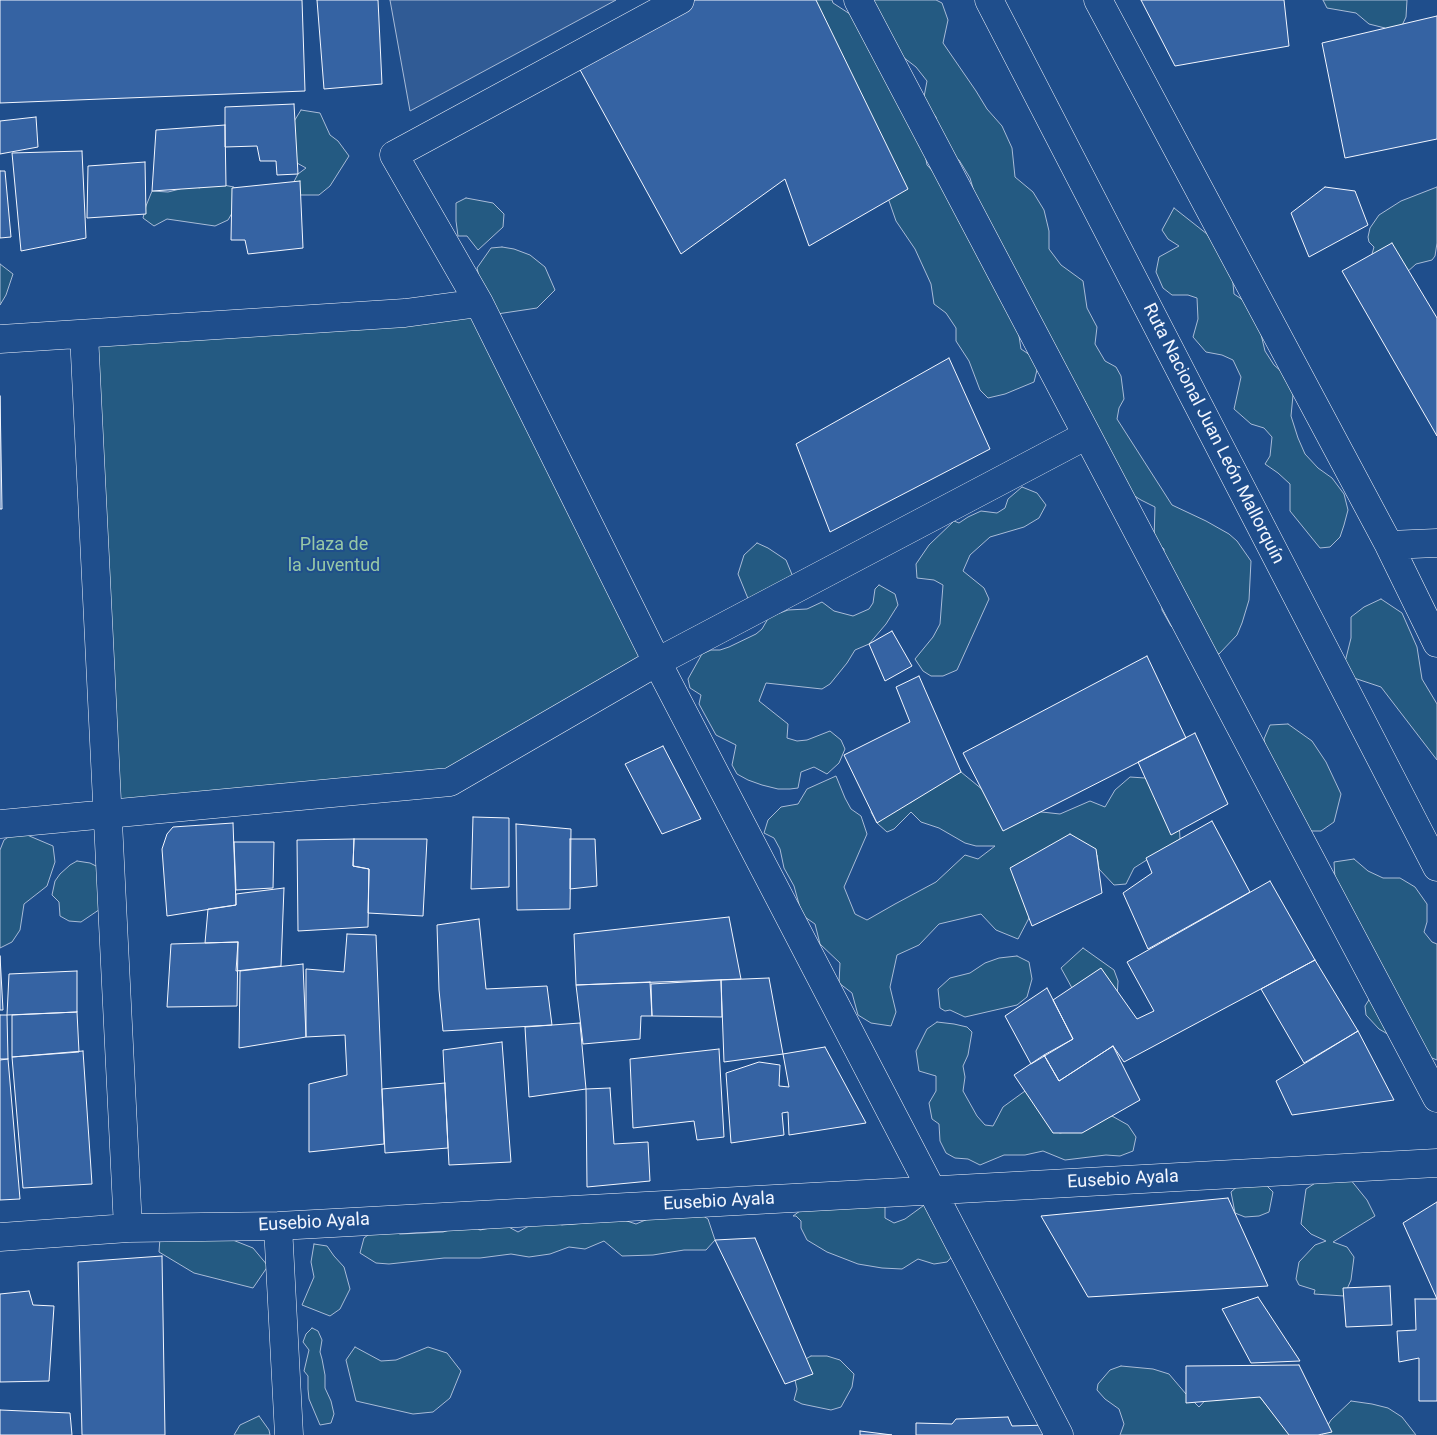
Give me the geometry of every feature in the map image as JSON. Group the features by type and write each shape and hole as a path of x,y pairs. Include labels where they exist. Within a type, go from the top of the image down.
{"main road":[{"path":"680,0 394,155 479,303 657,662 1059,1435"},
{"path":"858,0 1437,1098"},
{"name":"Ruta Nacional Juan León Mallorquín","path":"988,0 1437,867"},
{"path":"1098,0 1388,545 1437,643"},
{"path":"0,339 405,313 479,303"},
{"path":"84,334 128,1228"},
{"path":"0,824 450,782 657,662 1087,435"},
{"path":"1388,545 1437,544"},
{"name":"Eusebio Ayala","path":"0,1237 128,1228 278,1226 1437,1163"},
{"path":"278,1226 289,1435"}],"green space":[{"path":"770,0 832,0 833,3 853,16 921,133 927,165 941,180 979,209 970,178 959,160 940,156 936,117 923,102 927,81 916,67 903,57 870,0 936,0 942,3 948,20 943,43 987,109 1002,126 1012,148 1015,177 1033,192 1044,210 1049,231 1049,249 1061,265 1083,281 1087,308 1097,327 1095,344 1105,361 1116,367 1121,376 1124,399 1119,408 1117,419 1172,505 1229,534 1237,541 1251,561 1249,600 1242,623 1237,635 1219,654 1202,653 1171,626 1162,610 1164,549 1154,541 1155,507 1111,481 1085,401 1061,386 1039,362 1034,382 1005,394 988,398 980,390 969,361 956,341 956,328 946,313 934,304 931,284 915,249 896,221 887,195","holes":["1017,323 1036,359 1021,349"]},
{"path":"1323,0 1407,0 1406,17 1396,38 1385,28 1369,24 1356,13 1327,8"},
{"path":"301,110 320,113 330,135 338,141 349,156 330,186 319,195 299,195 289,191 298,174 306,168 297,163 290,128"},
{"path":"190,181 199,188 212,183 234,187 238,198 228,220 215,226 167,219 154,226 143,218 152,191 168,192 180,189"},
{"path":"1437,187 1437,243 1435,256 1432,260 1416,264 1406,273 1387,267 1372,254 1374,247 1369,242 1368,237 1370,228 1379,215 1401,201"},
{"path":"466,198 493,203 504,214 503,227 478,250 467,236 458,236 456,203"},
{"path":"1174,208 1207,234 1232,273 1234,294 1249,304 1259,326 1265,351 1274,365 1292,384 1291,416 1305,454 1318,468 1332,478 1344,494 1348,510 1340,537 1330,547 1320,548 1290,511 1290,484 1265,464 1270,456 1272,437 1264,428 1251,424 1234,409 1241,377 1233,360 1222,355 1206,352 1193,337 1198,319 1197,298 1188,295 1172,295 1163,288 1156,272 1159,257 1179,246 1168,239 1162,230"},
{"path":"502,247 530,255 545,267 555,290 537,308 497,314 480,281 477,268 491,248"},
{"path":"0,264 13,274 6,295 0,305"},
{"name":"Plaza de la Juventud","path":"479,303 657,662 450,782 108,813 84,334"},
{"path":"1022,487 1037,493 1046,505 1039,518 1024,527 990,537 970,555 963,571 984,588 989,599 957,670 943,676 931,676 923,671 915,659 933,637 940,624 943,585 934,580 917,578 916,564 929,545 954,521 959,523 981,511 997,513 1005,508 1008,499"},
{"path":"757,543 786,560 793,577 749,601 738,574 744,555"},
{"path":"879,585 895,594 898,605 886,624 869,644 855,650 830,684 822,689 766,683 759,701 788,724 787,738 797,741 807,740 830,731 841,740 845,749 839,763 827,774 814,767 801,772 798,788 790,789 778,789 762,785 737,774 732,765 736,745 716,735 699,704 701,695 690,688 688,679 702,654 711,650 729,647 756,634 762,629 769,617 788,610 807,609 822,602 834,611 853,616 869,609 873,603 875,589"},
{"path":"1381,599 1402,613 1417,647 1422,679 1437,704 1437,760 1381,687 1342,674 1351,638 1351,617 1364,607"},
{"path":"1288,724 1312,741 1326,762 1341,794 1334,822 1321,831 1296,831 1267,755 1264,739 1270,725"},
{"path":"961,772 1005,808 1060,814 1090,801 1105,807 1115,790 1130,777 1145,778 1159,789 1179,821 1180,839 1134,868 1126,884 1114,885 1099,869 1097,855 1071,844 1049,846 1034,861 1025,881 1029,918 1018,939 996,930 981,914 939,924 919,945 897,955 890,987 896,1012 891,1026 871,1023 858,1015 852,993 839,983 840,963 820,944 815,924 802,915 794,886 784,868 780,849 774,838 764,833 768,820 781,807 798,804 807,789 836,776 851,809 861,816 867,834 844,887 855,914 867,920 936,882 965,855 978,859 995,846 976,846 965,843 939,828 921,822 911,812 894,829 887,832 877,823 871,812 876,805 894,792 910,803 933,787"},
{"path":"20,832 53,846 55,862 47,886 24,904 20,930 12,942 0,948 0,850 4,840"},
{"path":"1354,859 1368,871 1383,878 1400,878 1415,887 1427,904 1427,922 1424,932 1432,942 1437,944 1437,1060 1422,1054 1379,1029 1366,1015 1365,1006 1386,973 1335,879 1334,862"},
{"path":"77,861 90,863 98,867 112,901 81,922 69,921 60,916 59,902 52,895 55,881 60,874"},
{"path":"1083,948 1114,970 1118,981 1117,998 1072,988 1061,968"},
{"path":"1017,956 1029,962 1032,979 1027,997 1017,1005 965,1017 950,1010 945,1011 940,1008 938,989 950,978 970,973 985,963 999,958"},
{"path":"937,1022 967,1027 972,1032 968,1055 963,1066 965,1077 963,1091 977,1116 985,1125 993,1126 1003,1107 1025,1091 1042,1099 1051,1129 1060,1133 1079,1129 1112,1116 1128,1125 1136,1137 1133,1151 1120,1156 1106,1155 1065,1160 1043,1151 1025,1155 1004,1155 980,1165 968,1159 955,1158 946,1153 940,1141 939,1124 932,1119 929,1103 936,1091 936,1076 919,1071 916,1051 927,1029"},
{"path":"1350,1179 1367,1200 1375,1216 1333,1242 1347,1247 1354,1257 1351,1280 1344,1296 1314,1294 1315,1290 1299,1285 1296,1279 1299,1262 1315,1245 1326,1241 1311,1234 1301,1224 1306,1189 1320,1180"},
{"path":"1263,1182 1273,1192 1269,1212 1259,1216 1245,1217 1235,1213 1231,1192 1240,1184"},
{"path":"927,1203 959,1249 947,1262 934,1264 918,1259 902,1269 858,1264 827,1252 807,1240 801,1228 801,1221 796,1216 793,1216 800,1211 885,1204 885,1218 894,1223 905,1219"},
{"path":"697,1212 708,1219 715,1240 706,1250 684,1250 653,1255 622,1256 604,1241 585,1249 569,1247 550,1254 529,1257 511,1254 389,1264 376,1263 360,1253 364,1238 376,1229 389,1230 400,1234 443,1232 469,1224 480,1230 505,1225 518,1232 547,1221 562,1225 595,1222 609,1215 636,1224 655,1216"},
{"path":"200,1227 253,1248 268,1266 253,1288 194,1273 159,1252 160,1238"},
{"path":"314,1244 327,1246 344,1267 350,1289 340,1309 330,1316 302,1305 314,1277 311,1262"},
{"path":"312,1328 318,1331 322,1340 320,1352 325,1375 325,1388 334,1414 331,1423 320,1425 309,1399 308,1376 304,1371 309,1350 303,1342 306,1334"},
{"path":"355,1347 381,1361 396,1360 428,1347 447,1353 461,1371 450,1398 433,1412 413,1414 356,1401 346,1360"},
{"path":"811,1356 827,1356 840,1360 854,1374 852,1387 841,1407 831,1410 802,1404 794,1400 797,1389 795,1380 797,1369 802,1361"},
{"path":"1121,1366 1153,1369 1169,1374 1199,1407 1213,1392 1254,1390 1291,1435 1120,1435 1124,1424 1119,1409 1105,1399 1097,1390 1098,1384 1110,1370"},
{"path":"1351,1401 1388,1408 1402,1417 1416,1435 1322,1435 1331,1420"},
{"path":"259,1416 269,1430 270,1435 234,1435 240,1425"}],"shaded area":[{"path":"390,0 616,0 410,111"}],"building":[{"path":"0,0 302,0 305,91 0,103"},
{"path":"317,0 378,0 382,84 324,89"},
{"path":"680,0 816,0 908,189 809,246 785,179 681,254 573,57"},
{"path":"1141,0 1284,0 1289,46 1175,66"},
{"path":"1437,16 1437,139 1345,158 1322,43"},
{"path":"294,104 298,174 277,175 276,161 260,161 257,146 225,147 225,107"},
{"path":"36,117 38,147 0,154 0,121"},
{"path":"225,125 226,186 152,191 156,130"},
{"path":"82,151 86,238 21,251 12,153"},
{"path":"145,162 146,214 87,218 88,166"},
{"path":"0,171 5,171 11,237 0,238"},
{"path":"300,181 303,248 248,254 245,240 231,240 232,188"},
{"path":"1325,187 1355,191 1368,225 1309,257 1291,213"},
{"path":"1392,243 1437,318 1437,436 1342,271"},
{"path":"949,358 990,449 830,532 796,444"},
{"path":"0,396 2,509 0,509"},
{"path":"892,631 912,666 885,681 869,644"},
{"path":"1147,656 1186,738 1003,831 963,753"},
{"path":"919,676 961,772 877,823 844,755 910,722 896,687"},
{"path":"1195,733 1228,804 1171,835 1138,762"},
{"path":"663,746 701,819 662,834 625,764"},
{"path":"473,817 509,818 509,887 471,889"},
{"path":"1212,821 1250,892 1148,949 1123,893 1152,873 1146,858"},
{"path":"233,823 236,905 167,916 162,849 167,834 173,827"},
{"path":"516,824 571,829 570,909 517,910"},
{"path":"1070,834 1096,849 1102,893 1032,926 1010,868"},
{"path":"354,839 353,866 369,869 368,927 298,931 297,840"},
{"path":"354,839 427,839 423,916 368,913 369,869 353,866"},
{"path":"570,839 595,839 597,886 570,889"},
{"path":"234,842 274,842 273,888 236,890"},
{"path":"1270,881 1315,960 1124,1062 1113,1046 1059,1081 1044,1055 1073,1039 1053,1000 1101,968 1137,1019 1154,1011 1127,962"},
{"path":"284,888 281,966 236,971 238,942 205,943 208,909 236,905 236,894"},
{"path":"729,917 741,979 576,985 574,934"},
{"path":"479,919 486,989 547,986 552,1025 443,1031 439,990 437,925"},
{"path":"347,934 376,935 384,1144 309,1152 309,1084 347,1075 345,1035 306,1037 306,969 344,972"},
{"path":"238,942 237,1006 167,1007 171,944"},
{"path":"0,956 3,1010 0,1010"},
{"path":"1315,960 1358,1031 1304,1063 1261,989"},
{"path":"303,964 306,1037 239,1048 240,971"},
{"path":"77,971 77,1012 7,1015 9,974"},
{"path":"769,978 783,1054 724,1062 721,980"},
{"path":"721,980 722,1017 652,1016 651,984"},
{"path":"650,982 652,1016 641,1016 640,1039 583,1044 576,985"},
{"path":"1047,988 1073,1039 1031,1064 1005,1016"},
{"path":"77,1012 79,1052 12,1057 12,1015"},
{"path":"0,1015 7,1015 8,1059 0,1059"},
{"path":"580,1023 586,1089 529,1097 525,1027"},
{"path":"1358,1031 1394,1100 1292,1115 1276,1081"},
{"path":"502,1042 511,1162 449,1165 443,1050"},
{"path":"1113,1046 1140,1100 1082,1133 1053,1133 1014,1075 1044,1055 1059,1081"},
{"path":"825,1047 866,1123 789,1135 788,1112 782,1113 784,1135 731,1143 726,1073 759,1062 780,1065 779,1086 789,1087 783,1054"},
{"path":"719,1049 724,1137 697,1140 694,1121 633,1128 630,1059"},
{"path":"83,1051 92,1184 23,1188 12,1057"},
{"path":"8,1059 20,1199 0,1200 0,1060"},
{"path":"445,1083 448,1148 385,1153 382,1089"},
{"path":"610,1088 614,1144 648,1142 650,1181 587,1187 586,1089"},
{"path":"1228,1198 1268,1286 1088,1297 1041,1216"},
{"path":"1437,1202 1437,1299 1403,1223"},
{"path":"755,1238 813,1374 785,1384 715,1240"},
{"path":"162,1256 165,1435 82,1435 78,1262"},
{"path":"1390,1286 1392,1325 1346,1327 1343,1288"},
{"path":"29,1291 33,1305 54,1306 49,1381 0,1382 0,1294"},
{"path":"1258,1297 1300,1361 1251,1363 1222,1309"},
{"path":"1415,1299 1437,1299 1437,1401 1419,1401 1419,1358 1399,1362 1397,1331 1416,1330"},
{"path":"1299,1365 1332,1432 1318,1435 1289,1435 1260,1397 1186,1403 1186,1366"},
{"path":"0,1410 70,1413 72,1435 0,1435"},
{"path":"1008,1417 1012,1426 1048,1425 1050,1435 916,1435 916,1423 952,1424 956,1419"},
{"path":"860,1431 892,1435 860,1435"}]}
